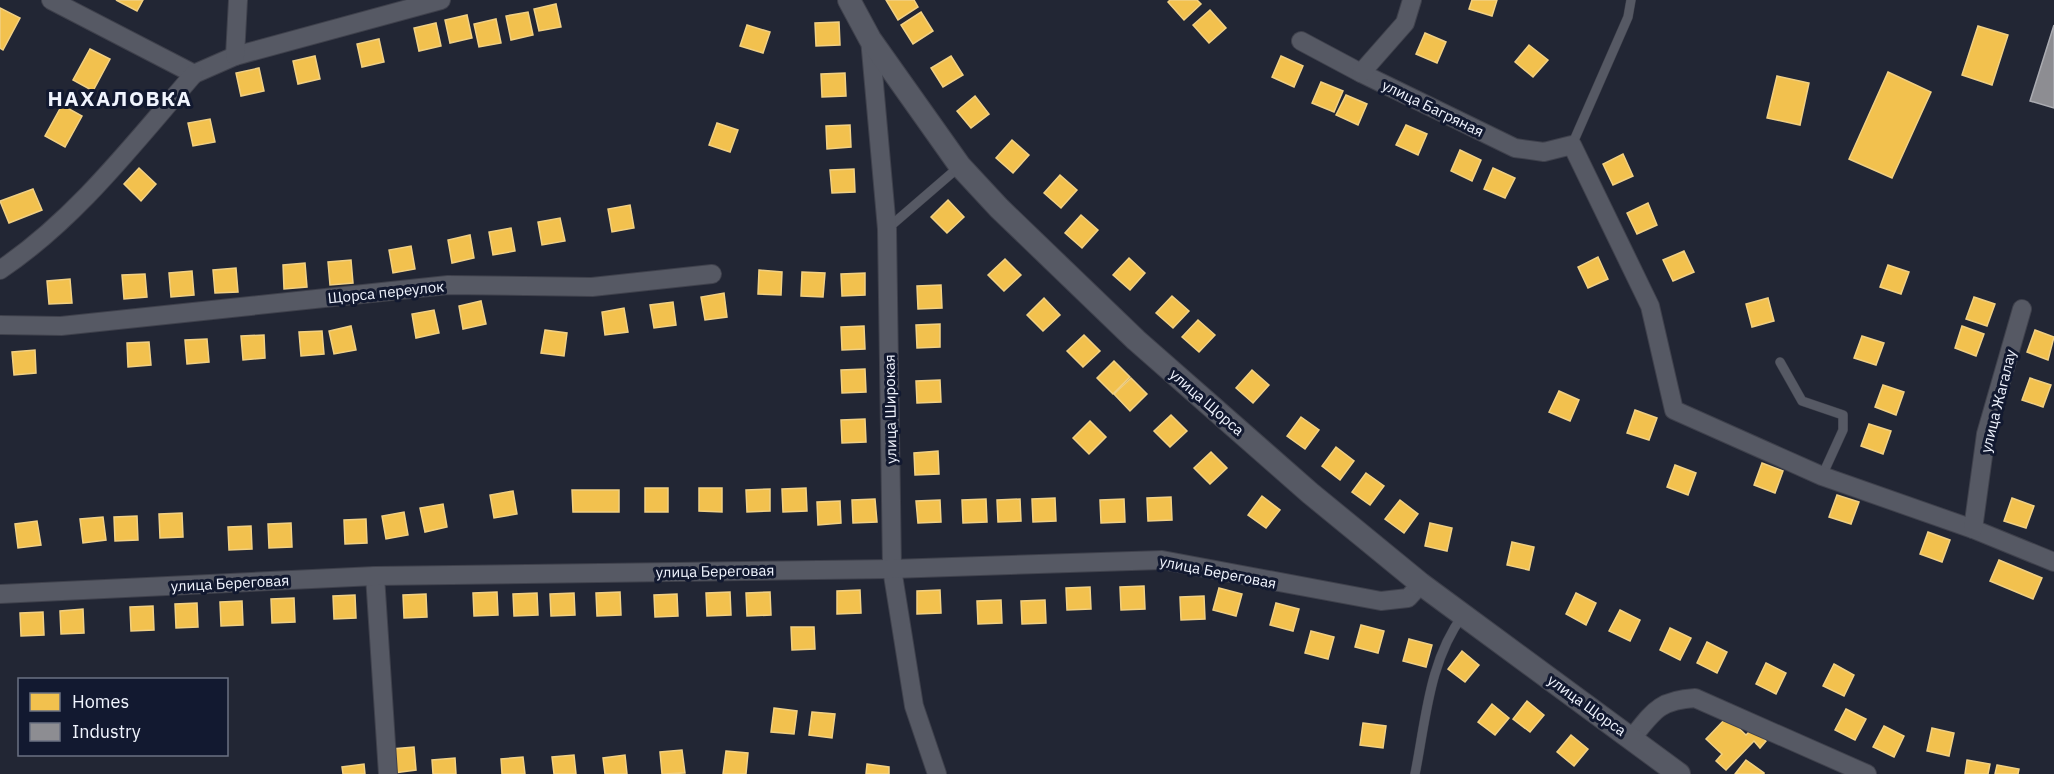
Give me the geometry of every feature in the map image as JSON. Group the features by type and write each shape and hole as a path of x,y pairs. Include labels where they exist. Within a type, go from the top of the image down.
{"street":[{"path":"51,0 194,74"},
{"path":"235,56 238,0"},
{"path":"0,270 20,257 99,184 194,74 235,56 441,0"},
{"name":"улица Щорса","path":"849,0 870,39 960,166 1136,340 1310,493 1421,584 1678,774"},
{"path":"1361,73 1405,23 1412,0"},
{"name":"улица Широкая","path":"870,39 887,229 892,569 914,706 937,774"},
{"name":"улица Багряная","path":"1301,41 1515,148 1544,152 1572,145"},
{"path":"1572,145 1650,306 1674,410 1822,476 1973,529 2054,562"},
{"name":"Щорса переулок","path":"0,325 61,326 448,285 592,287 712,274"},
{"name":"улица Жагалау","path":"1973,529 1986,434 2022,309"},
{"name":"улица Береговая","path":"0,594 375,576 892,569 1162,560 1381,602 1408,598 1421,584"},
{"path":"375,576 388,774"},
{"name":"улица Щорса","path":"1632,738 1659,705 1676,699 1695,698 1868,774"}],"lane":[{"path":"1572,145 1628,17 1631,0"},
{"path":"887,229 960,166"},
{"path":"1780,362 1802,401 1843,415 1843,430 1822,476"},
{"path":"1415,774 1436,665 1447,636 1464,614"}],"building: Homes":[{"path":"116,0 143,0 137,11"},
{"path":"886,0 914,0 918,7 898,20"},
{"path":"1170,0 1197,0 1201,4 1184,20 1168,2"},
{"path":"1472,0 1497,0 1492,16 1469,9"},
{"path":"556,4 561,27 539,31 534,9"},
{"path":"0,8 20,18 3,50 0,48"},
{"path":"1210,10 1226,28 1209,43 1193,25"},
{"path":"528,12 533,35 511,40 506,16"},
{"path":"921,12 933,31 913,44 901,25"},
{"path":"467,15 472,38 450,43 445,20"},
{"path":"496,19 501,43 479,47 474,24"},
{"path":"839,22 840,45 816,46 815,23"},
{"path":"436,23 441,46 419,51 414,28"},
{"path":"747,25 770,32 763,53 740,46"},
{"path":"1978,26 2008,35 1992,85 1962,75"},
{"path":"1425,33 1446,42 1437,63 1416,54"},
{"path":"379,39 384,62 362,67 357,44"},
{"path":"1529,45 1548,60 1533,77 1515,62"},
{"path":"90,49 110,59 93,91 73,80"},
{"path":"315,56 320,79 298,84 293,61"},
{"path":"951,56 963,75 943,87 931,68"},
{"path":"1281,56 1303,66 1294,87 1272,77"},
{"path":"259,68 264,91 241,96 236,73"},
{"path":"1888,72 1931,92 1892,178 1849,159"},
{"path":"845,73 846,96 822,97 821,74"},
{"path":"1777,76 1809,83 1800,125 1767,118"},
{"path":"1321,82 1343,91 1334,112 1312,103"},
{"path":"1346,95 1367,104 1358,125 1336,115"},
{"path":"975,96 989,114 971,128 957,111"},
{"path":"62,105 82,116 65,147 45,136"},
{"path":"210,119 215,142 193,146 188,123"},
{"path":"717,123 738,130 730,152 709,145"},
{"path":"850,125 851,147 827,149 826,126"},
{"path":"1406,125 1427,134 1418,155 1396,145"},
{"path":"1012,140 1029,155 1013,173 996,158"},
{"path":"1460,150 1481,160 1472,181 1451,171"},
{"path":"1623,154 1633,176 1613,185 1603,164"},
{"path":"139,168 156,184 141,201 124,184"},
{"path":"1493,168 1515,178 1505,198 1484,189"},
{"path":"854,169 855,192 832,193 830,170"},
{"path":"1060,175 1077,190 1061,208 1044,193"},
{"path":"33,189 42,210 9,223 0,201"},
{"path":"948,200 964,217 947,233 931,217"},
{"path":"1648,203 1657,225 1637,234 1627,213"},
{"path":"630,205 634,228 612,232 608,209"},
{"path":"1081,215 1098,230 1082,248 1065,233"},
{"path":"560,218 565,241 542,245 538,222"},
{"path":"511,228 515,251 493,255 489,232"},
{"path":"470,235 474,258 452,263 448,240"},
{"path":"411,246 415,269 393,273 389,250"},
{"path":"1684,251 1694,272 1673,281 1663,260"},
{"path":"1598,257 1608,279 1588,288 1578,267"},
{"path":"1129,258 1145,273 1130,290 1113,275"},
{"path":"1005,259 1021,275 1004,291 988,275"},
{"path":"351,260 353,283 330,285 328,262"},
{"path":"305,263 307,287 284,289 283,265"},
{"path":"1888,265 1909,272 1901,294 1880,287"},
{"path":"236,268 238,292 215,293 213,270"},
{"path":"759,270 782,272 781,295 758,294"},
{"path":"192,271 194,295 171,297 169,273"},
{"path":"802,272 825,273 823,297 801,296"},
{"path":"865,273 865,295 842,296 841,274"},
{"path":"145,274 147,297 124,299 122,275"},
{"path":"70,279 72,303 49,304 47,281"},
{"path":"941,285 942,308 918,309 917,286"},
{"path":"724,293 727,317 705,320 701,297"},
{"path":"1172,296 1189,311 1173,328 1156,313"},
{"path":"1974,297 1995,304 1987,326 1966,319"},
{"path":"1044,298 1060,315 1043,331 1027,315"},
{"path":"1768,298 1774,321 1752,327 1746,304"},
{"path":"481,301 486,324 463,329 459,306"},
{"path":"673,302 676,325 654,328 650,305"},
{"path":"624,308 628,332 605,335 602,312"},
{"path":"434,310 439,333 416,338 412,314"},
{"path":"1198,320 1215,335 1199,352 1182,337"},
{"path":"940,324 940,347 917,348 916,325"},
{"path":"351,326 356,350 334,354 329,331"},
{"path":"864,326 865,349 842,350 841,327"},
{"path":"1962,326 1984,334 1976,356 1955,348"},
{"path":"545,330 567,333 564,356 541,353"},
{"path":"2035,330 2054,337 2048,360 2027,352"},
{"path":"322,331 324,354 301,356 299,332"},
{"path":"264,335 265,358 243,360 241,336"},
{"path":"1084,335 1100,351 1083,367 1067,351"},
{"path":"1862,336 1884,343 1876,365 1854,358"},
{"path":"207,339 209,362 187,364 185,340"},
{"path":"149,342 151,365 128,367 127,343"},
{"path":"35,350 36,373 14,375 12,352"},
{"path":"1114,361 1130,377 1113,394 1097,378"},
{"path":"865,369 866,392 842,393 841,370"},
{"path":"1252,370 1269,385 1253,403 1236,388"},
{"path":"1131,378 1147,394 1130,411 1114,394"},
{"path":"2030,378 2051,385 2043,407 2022,400"},
{"path":"940,380 941,402 917,403 916,381"},
{"path":"1883,385 1904,392 1896,415 1875,407"},
{"path":"1559,391 1579,400 1570,421 1549,412"},
{"path":"1635,410 1657,418 1649,440 1627,433"},
{"path":"1171,415 1187,431 1170,447 1154,431"},
{"path":"1301,417 1319,430 1305,449 1287,436"},
{"path":"865,419 866,442 842,443 841,420"},
{"path":"1090,421 1106,437 1089,454 1073,438"},
{"path":"1869,424 1891,431 1883,454 1861,446"},
{"path":"1336,447 1354,461 1340,480 1322,466"},
{"path":"938,451 939,474 915,475 914,453"},
{"path":"1211,452 1227,468 1210,484 1194,468"},
{"path":"1762,463 1783,471 1775,493 1754,485"},
{"path":"1675,465 1696,473 1688,495 1667,487"},
{"path":"1366,473 1384,486 1370,505 1352,492"},
{"path":"645,488 668,488 668,512 645,512"},
{"path":"699,488 722,488 722,512 699,511"},
{"path":"806,488 807,511 783,512 782,489"},
{"path":"770,489 770,511 747,512 746,490"},
{"path":"572,490 619,490 619,512 573,512"},
{"path":"513,491 517,514 494,518 490,495"},
{"path":"1837,495 1859,502 1851,524 1829,517"},
{"path":"1262,496 1280,510 1266,528 1248,515"},
{"path":"1171,497 1172,520 1148,521 1147,498"},
{"path":"1055,498 1056,521 1033,522 1032,499"},
{"path":"2012,498 2034,506 2026,528 2004,521"},
{"path":"875,499 877,522 853,523 852,500"},
{"path":"986,499 987,522 963,523 962,500"},
{"path":"1020,499 1021,521 998,522 997,500"},
{"path":"1124,499 1125,522 1101,523 1100,500"},
{"path":"940,500 941,522 918,523 916,501"},
{"path":"1400,500 1418,514 1404,533 1385,519"},
{"path":"840,501 841,523 818,525 817,502"},
{"path":"443,504 447,527 425,532 420,508"},
{"path":"404,512 408,535 386,539 382,516"},
{"path":"182,513 183,537 160,538 159,514"},
{"path":"137,516 138,540 115,541 114,517"},
{"path":"103,517 106,540 83,543 80,519"},
{"path":"366,519 367,543 345,544 344,520"},
{"path":"37,521 41,545 18,548 15,524"},
{"path":"291,523 292,547 269,548 268,524"},
{"path":"1430,523 1452,528 1447,551 1425,546"},
{"path":"251,526 252,549 229,550 228,527"},
{"path":"1928,532 1950,540 1942,562 1920,554"},
{"path":"1512,542 1534,547 1529,570 1507,565"},
{"path":"1999,560 2042,578 2033,599 1990,581"},
{"path":"1144,586 1145,609 1121,610 1120,587"},
{"path":"1090,587 1091,609 1067,610 1066,588"},
{"path":"1219,588 1242,594 1236,616 1213,610"},
{"path":"860,590 861,613 837,614 837,591"},
{"path":"940,590 941,613 917,614 917,591"},
{"path":"497,592 498,615 474,616 473,593"},
{"path":"620,592 621,615 597,616 596,593"},
{"path":"730,592 731,615 707,616 706,593"},
{"path":"770,592 771,615 747,616 746,593"},
{"path":"537,593 538,615 514,616 513,594"},
{"path":"574,593 575,615 551,616 550,594"},
{"path":"1576,593 1596,603 1586,625 1566,614"},
{"path":"426,594 427,617 404,618 403,595"},
{"path":"677,594 678,616 655,617 654,595"},
{"path":"355,595 356,618 334,619 333,596"},
{"path":"1204,596 1205,619 1181,620 1180,597"},
{"path":"294,598 295,622 272,623 271,599"},
{"path":"1001,600 1002,623 978,624 977,601"},
{"path":"1045,600 1046,623 1022,624 1021,601"},
{"path":"242,601 243,625 221,626 220,602"},
{"path":"197,603 198,627 176,628 175,604"},
{"path":"1276,603 1299,609 1293,631 1270,625"},
{"path":"153,606 154,630 131,631 130,607"},
{"path":"83,609 84,633 61,634 60,611"},
{"path":"1620,610 1640,620 1630,641 1609,631"},
{"path":"43,612 44,635 21,636 20,613"},
{"path":"1361,625 1384,631 1378,653 1355,647"},
{"path":"791,627 814,627 815,649 792,650"},
{"path":"1670,628 1691,638 1680,660 1660,650"},
{"path":"1311,631 1334,637 1328,659 1305,653"},
{"path":"1409,639 1432,645 1426,667 1403,661"},
{"path":"1707,642 1727,652 1717,673 1697,663"},
{"path":"1462,651 1479,665 1465,682 1448,669"},
{"path":"1766,663 1786,673 1776,694 1756,684"},
{"path":"1834,664 1854,675 1844,696 1823,686"},
{"path":"1527,701 1544,715 1530,732 1513,719"},
{"path":"1492,704 1509,718 1495,735 1478,722"},
{"path":"774,708 797,711 794,734 771,732"},
{"path":"1846,709 1866,719 1855,740 1835,730"},
{"path":"812,712 835,714 832,738 809,735"},
{"path":"1727,717 1746,735 1753,728 1766,741 1760,748 1754,741 1726,770 1716,761 1722,754 1706,739"},
{"path":"1363,723 1386,726 1383,748 1360,745"},
{"path":"1884,726 1904,736 1894,757 1873,747"},
{"path":"1932,728 1954,733 1949,756 1927,751"},
{"path":"1571,735 1588,749 1574,766 1557,752"},
{"path":"414,747 416,770 394,773 391,749"},
{"path":"682,750 685,773 662,774 660,752"},
{"path":"726,751 748,753 746,774 723,774"},
{"path":"574,755 576,774 554,774 552,757"},
{"path":"625,755 627,774 605,774 603,758"},
{"path":"523,757 525,774 502,774 501,759"},
{"path":"455,758 456,774 433,774 432,760"},
{"path":"1746,760 1764,773 1764,774 1735,774"},
{"path":"1967,760 1990,764 1988,774 1965,774"},
{"path":"364,764 365,774 343,774 342,767"},
{"path":"867,764 889,767 889,774 866,774"},
{"path":"1997,765 2019,769 2018,774 1995,774"}],"building: Industry":[{"path":"2054,25 2054,108 2030,101"}],"district":[{"name":"НАХАЛОВКА","path":"120,98"}]}
